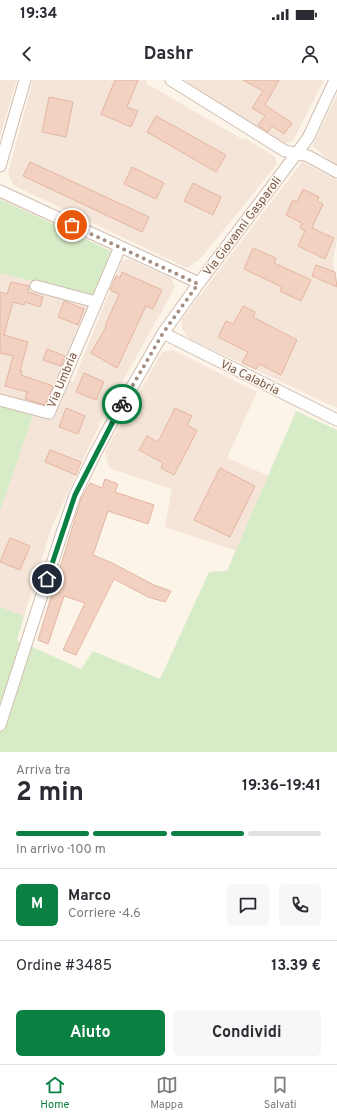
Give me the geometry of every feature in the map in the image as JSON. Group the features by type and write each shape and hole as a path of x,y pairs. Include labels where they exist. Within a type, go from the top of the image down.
{"street":[{"path":"0,166 24,80"},
{"path":"171,80 285,151 308,156 337,172"},
{"name":"Via Giovanni Gasparoli","path":"0,724 75,495 116,415 163,333 308,138 335,80"},
{"path":"0,191 198,284"},
{"name":"Via Umbria","path":"0,400 49,413 120,247"},
{"path":"36,286 96,302"},
{"name":"Via Calabria","path":"163,333 337,420"}],"shaded area":[{"path":"0,80 17,80 0,136"},
{"path":"33,80 147,80 146,83 275,157 277,164 201,258 187,268 13,185 8,173"},
{"path":"184,80 324,80 293,141 285,144"},
{"path":"337,95 337,166 312,146"},
{"path":"302,162 337,180 337,238 333,262 337,287 337,408 190,339 182,329 182,319"},
{"path":"129,259 171,278 175,287 104,415 52,526 24,616 0,607 0,511 34,413 52,418 68,380 73,382 122,261"},
{"path":"0,273 35,282 90,304 47,409 0,396"},
{"path":"173,350 257,392 227,458 269,476 237,551 165,527 172,489 109,468 105,452 162,352"}],"green space":[{"path":"0,199 111,251 93,297 0,273"},
{"path":"0,406 34,413 0,511"},
{"path":"296,411 337,430 337,752 0,752 0,607 24,616 17,640 81,669 93,651 160,679 209,572 227,571"}],"building":[{"path":"115,80 138,80 127,107 138,111 131,127 101,114"},
{"path":"243,80 279,80 265,105 292,123 284,134 272,126 268,132 258,125 265,116 252,108 263,91"},
{"path":"49,97 73,102 66,137 42,132"},
{"path":"156,116 226,155 216,172 147,132"},
{"path":"30,162 149,217 142,232 23,176"},
{"path":"132,167 164,183 156,199 124,184"},
{"path":"193,183 221,197 213,215 184,201"},
{"path":"303,189 319,197 317,201 323,204 312,228 334,238 325,259 298,246 305,231 300,228 302,223 286,215 293,200 297,202"},
{"path":"253,248 276,258 274,263 311,280 301,301 280,291 282,287 244,269"},
{"path":"316,265 335,272 337,287 312,276"},
{"path":"122,272 162,290 153,309 146,306 117,368 91,353 106,327 105,326 119,294 110,290 116,276 120,278"},
{"path":"11,282 29,286 28,292 43,297 40,307 25,302 24,305 13,302 4,335 28,342 20,371 22,371 21,375 53,386 45,405 25,399 27,392 5,386 13,356 0,353 0,292 7,294"},
{"path":"64,301 84,309 78,325 58,317"},
{"path":"243,306 255,312 253,317 297,340 281,375 259,364 256,369 242,363 248,352 218,337 226,321 233,324"},
{"path":"47,349 65,356 61,366 43,360"},
{"path":"84,373 104,382 96,400 76,392"},
{"path":"66,408 85,416 78,434 59,427"},
{"path":"175,408 192,416 187,425 197,431 174,475 161,468 163,463 139,450 147,436 158,442"},
{"path":"50,450 81,462 76,475 45,462"},
{"path":"220,468 255,486 230,537 194,520"},
{"path":"105,479 118,484 115,492 154,505 148,524 108,511 93,555 112,563 154,585 171,591 165,602 148,597 114,579 76,655 63,650 85,603 64,596 48,644 38,640 81,499 90,483 102,488"},
{"path":"10,538 30,546 20,570 0,562"}],"way so far":[{"path":"72,225 198,284 163,333 122,404"}],"route":[{"path":"47,579 75,495 122,404"}]}
